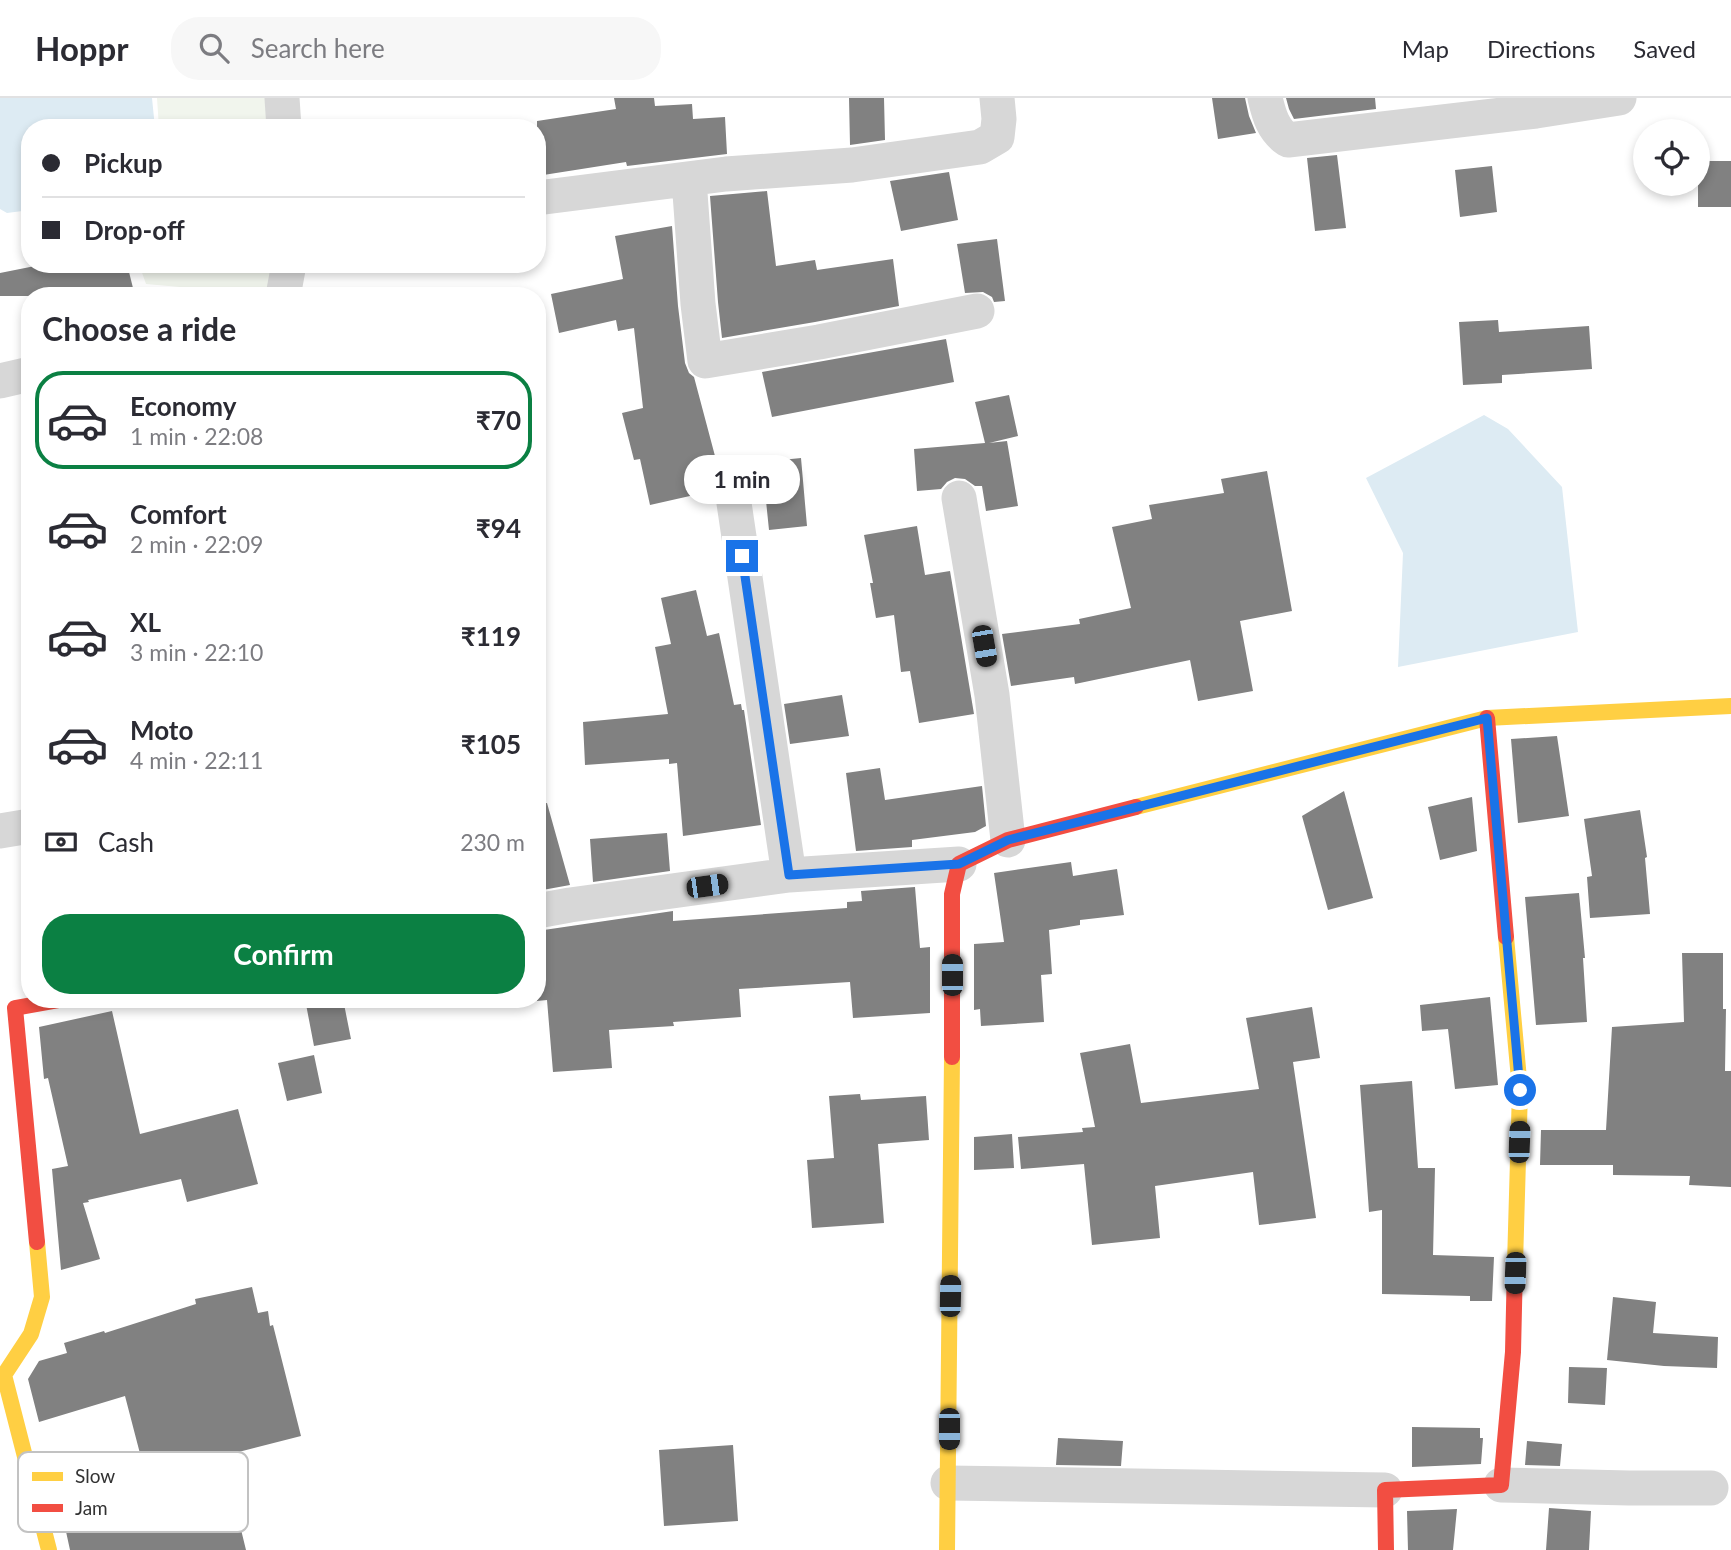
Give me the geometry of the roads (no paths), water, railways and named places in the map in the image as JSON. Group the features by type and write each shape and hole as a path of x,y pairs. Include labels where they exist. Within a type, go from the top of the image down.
{"street":[{"path":"282,98 283,119"},
{"path":"546,197 726,174 852,165 981,147 997,137 997,98"},
{"path":"1265,98 1269,118 1280,135 1288,140 1536,111 1619,98"},
{"path":"689,179 705,362 977,311"},
{"path":"0,381 21,376"},
{"path":"730,476 789,875"},
{"path":"959,498 992,695 1008,840"},
{"path":"546,909 789,875 959,864 1008,840 1487,718 1731,706"},
{"path":"1487,718 1520,1090 1513,1352 1501,1485"},
{"path":"0,831 21,828"},
{"path":"947,1550 952,894 959,864"},
{"path":"21,1007 16,1008 42,1297 31,1334 4,1375 24,1452"},
{"path":"948,1483 1385,1489 1501,1485 1711,1488"},
{"path":"1385,1489 1386,1550"},
{"path":"44,1532 49,1550"}]}
